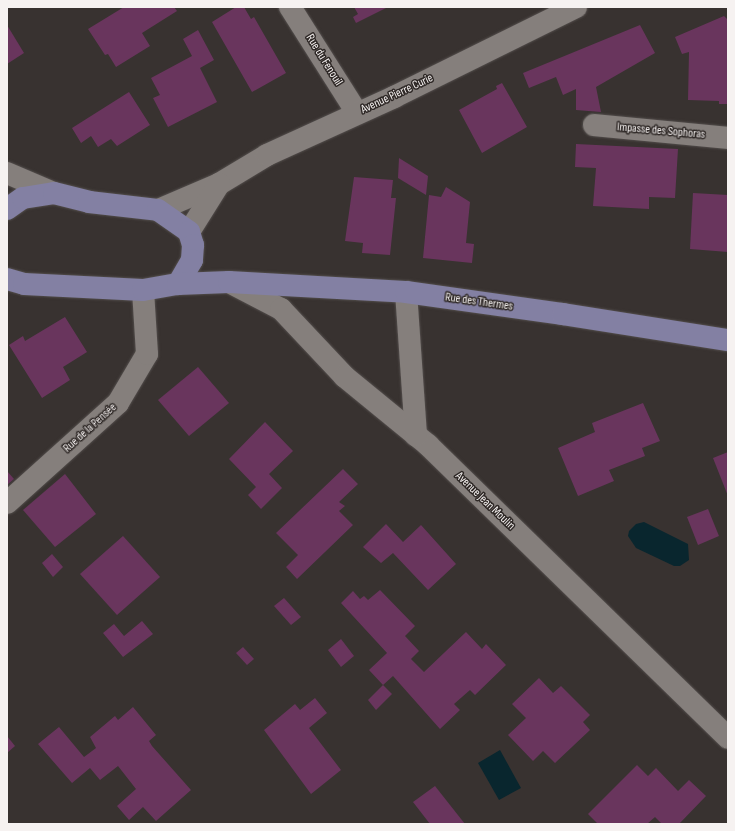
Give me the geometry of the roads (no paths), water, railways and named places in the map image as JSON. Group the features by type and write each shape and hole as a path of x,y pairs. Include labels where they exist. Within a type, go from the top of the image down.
{"main road":[{"path":"7,209 23,198 54,193 89,202 158,210 189,232 192,245 192,260 178,284"},
{"name":"Rue des Thermes","path":"192,260 229,282"},
{"name":"Rue des Thermes","path":"7,279 24,284 143,290 178,284 229,282 406,292 563,314 728,340"}],"street":[{"name":"Rue du Fenouil","path":"290,7 357,113"},
{"name":"Avenue Pierre Curie","path":"158,210 219,184 267,155 576,7"},
{"name":"Impasse des Sophoras","path":"594,125 728,138"},
{"path":"7,173 54,193"},
{"name":"Avenue Pierre Curie","path":"189,232 219,184"},
{"name":"Avenue Jean Moulin","path":"229,282 281,309 344,377 439,456 728,738"},
{"name":"Rue de la Pensée","path":"7,503 118,403 147,354 143,290"},
{"path":"406,292 416,436"}],"water":[{"path":"644,522 688,544 689,560 680,566 674,566 636,548 628,536 629,531 636,524"},
{"path":"500,750 521,788 499,800 478,763"}]}
